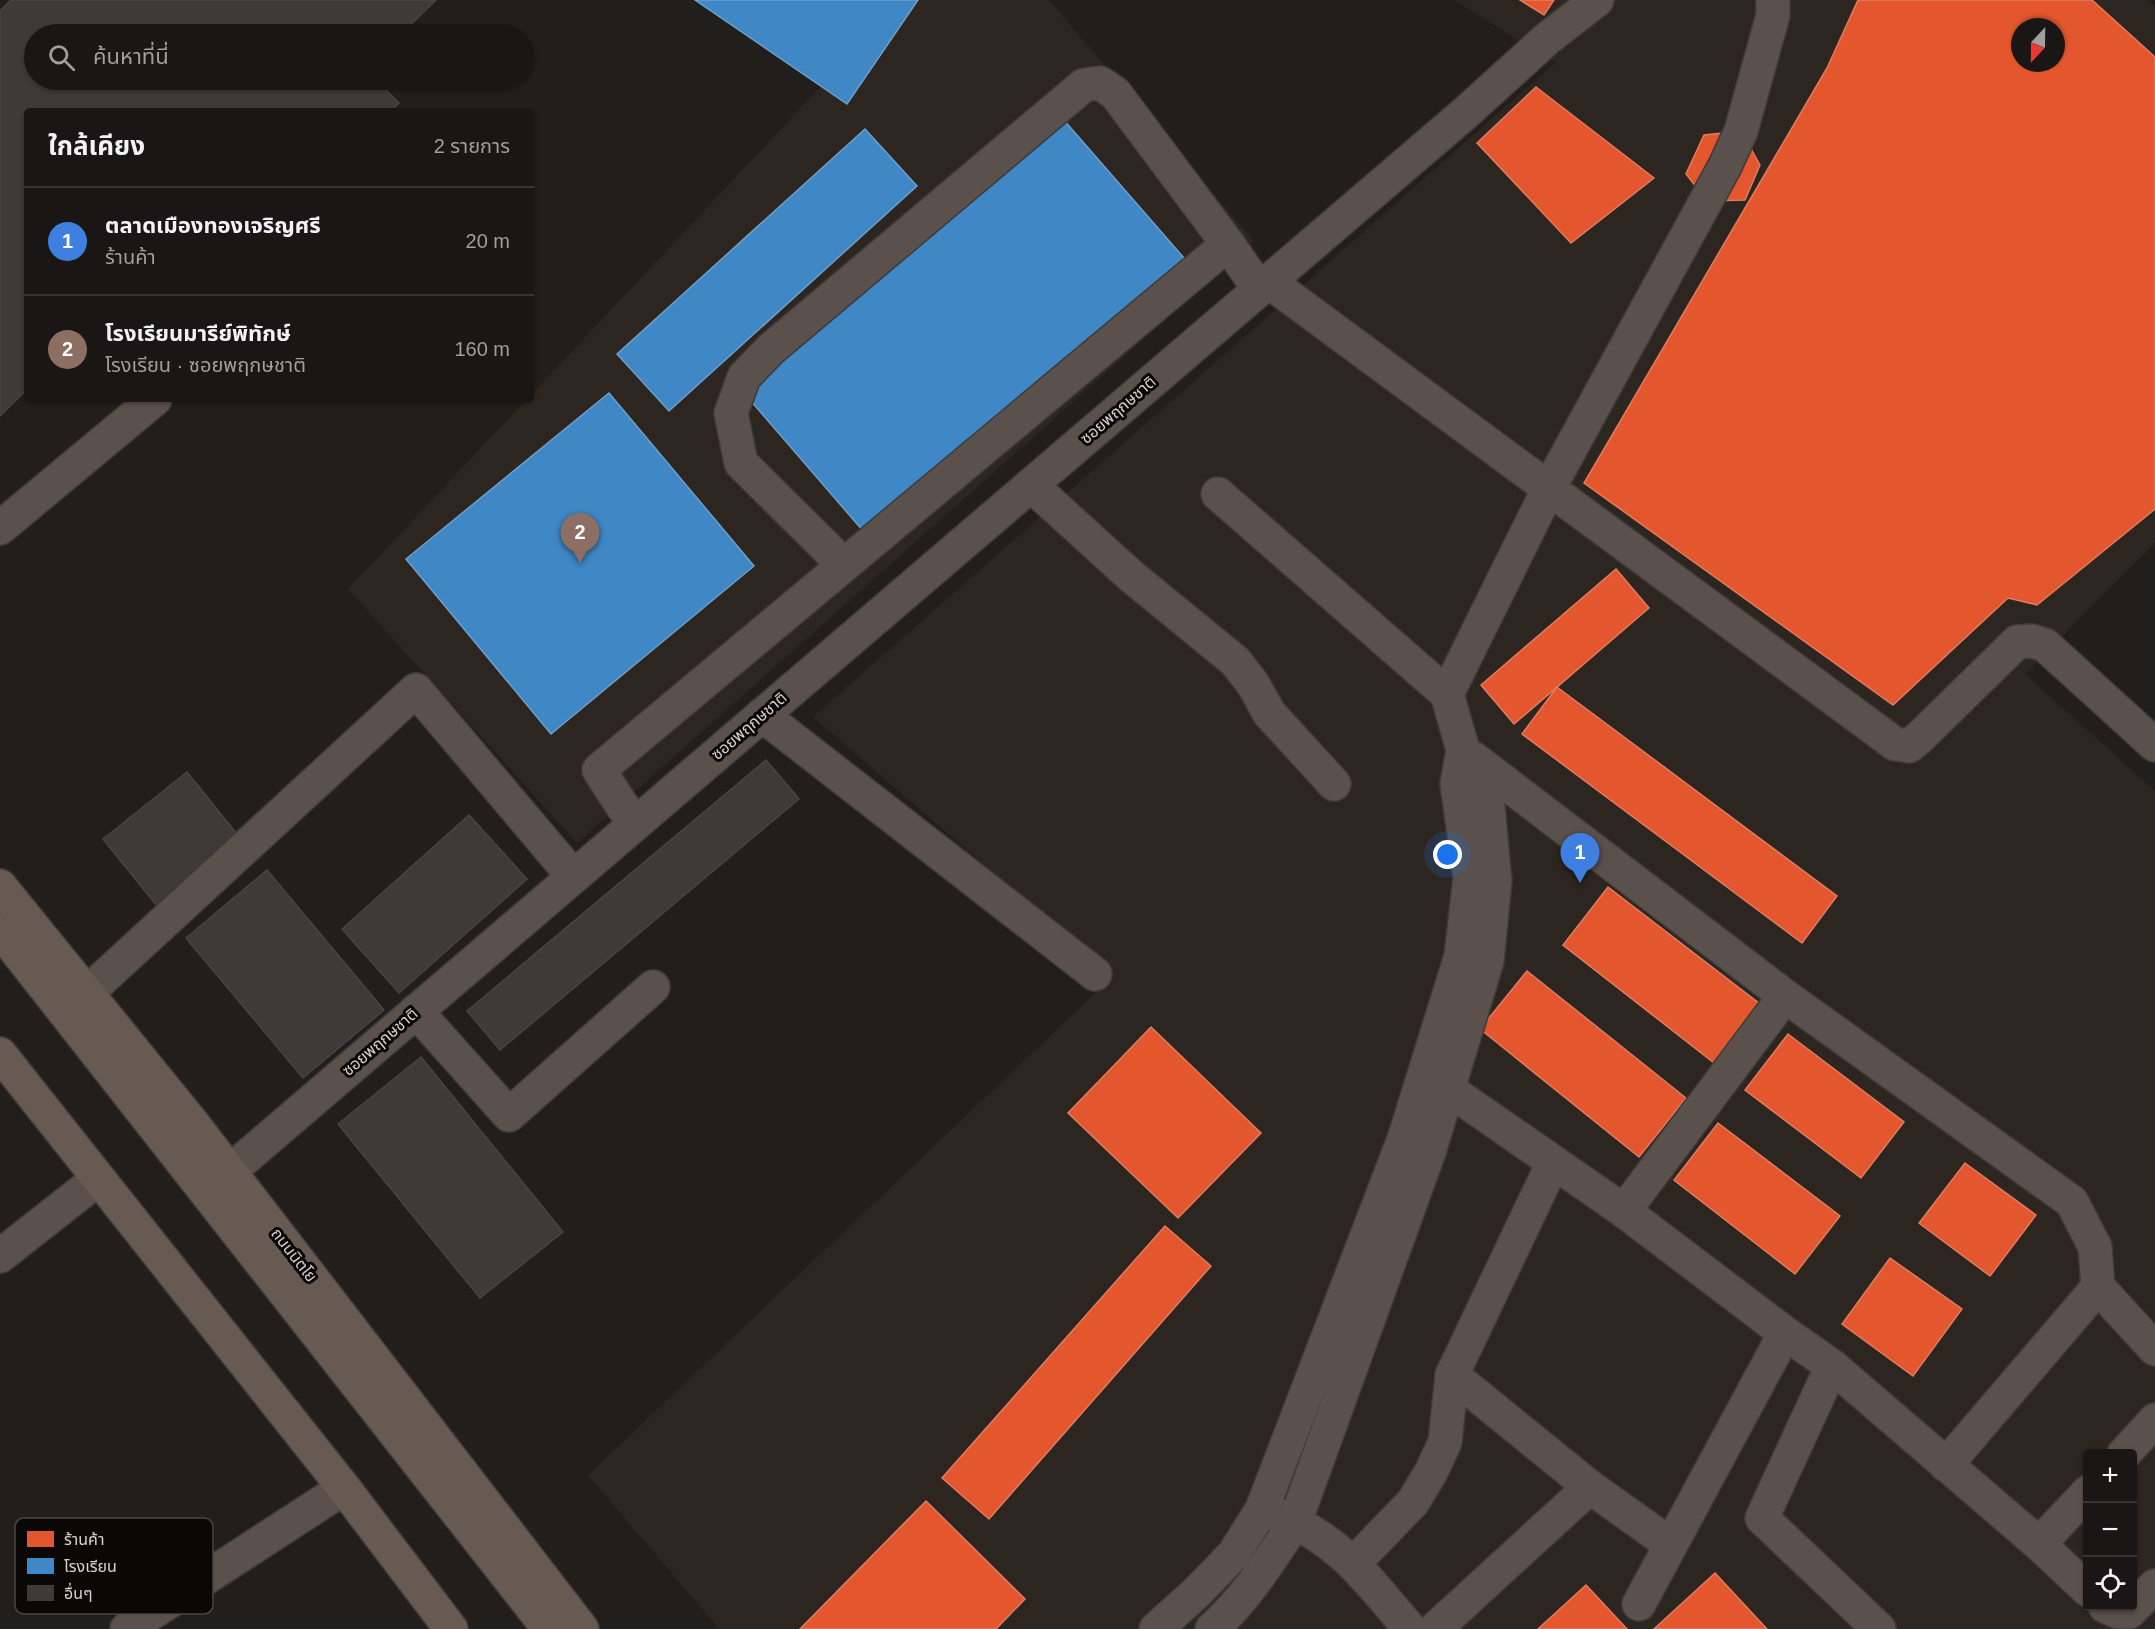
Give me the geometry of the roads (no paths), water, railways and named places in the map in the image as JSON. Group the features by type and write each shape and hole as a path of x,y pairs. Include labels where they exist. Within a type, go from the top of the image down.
{"main road":[{"name":"ถนนนิตโย","path":"0,886 88,992 230,1171 582,1629"},
{"path":"0,930 549,1629"},
{"path":"0,1054 344,1488 451,1629"}],"street":[{"name":"ซอยพฤกษชาติ","path":"230,1171 1463,115 1548,38 1597,0"},
{"path":"1447,694 1549,488 1701,212 1741,131 1773,15 1773,0"},
{"path":"844,565 741,463 731,413 744,377 771,349 1084,85 1100,83 1115,93 1228,244 1264,285 1549,488 1895,744 1909,746 2017,642 2032,641 2045,645 2155,745"},
{"path":"634,824 599,770 1228,244"},
{"path":"0,528 151,402"},
{"path":"1031,485 1131,576 1235,661 1253,684 1269,713 1334,784"},
{"path":"1156,1629 1197,1593 1234,1554 1262,1509 1404,1138 1435,1085 1487,961 1495,881 1486,786 1463,750 1447,694 1218,494"},
{"path":"88,992 416,690 573,876"},
{"path":"762,715 1095,974"},
{"path":"1463,750 1785,996 2072,1202 2095,1247 2098,1287 2155,1349"},
{"path":"416,1011 509,1115 653,987"},
{"path":"1624,1211 1785,996"},
{"path":"1435,1085 1624,1211 1832,1366 2039,1544 2083,1585"},
{"path":"1212,1629 1260,1576 1294,1522 1429,1152 1435,1085"},
{"path":"1354,1563 1413,1502 1431,1472 1445,1443 1452,1375 1553,1163"},
{"path":"0,1256 98,1179"},
{"path":"1946,1465 2098,1287"},
{"path":"1639,1604 1785,1333"},
{"path":"1832,1366 1762,1518 1879,1629"},
{"path":"1452,1375 1590,1487 1670,1544"},
{"path":"2129,1449 2155,1420"},
{"path":"1435,1629 1590,1487"},
{"path":"213,1574 344,1488"},
{"path":"2039,1544 2083,1497"},
{"path":"1262,1509 1322,1537 1354,1563 1410,1629"},
{"path":"2137,1604 2155,1586"},
{"path":"128,1629 151,1614"}],"place":[{"name":"โรงเรียนมารีย์พิทักษ์","path":"580,563"},
{"name":"ตลาดเมืองทองเจริญศรี","path":"1580,883"}]}
